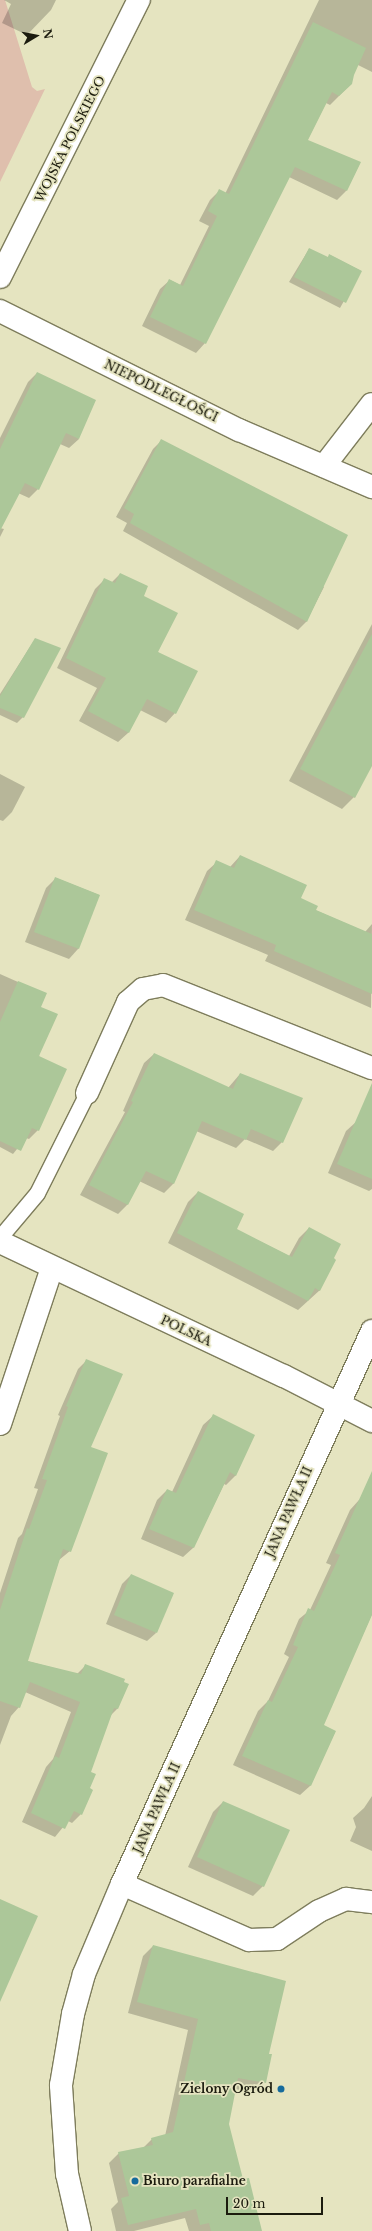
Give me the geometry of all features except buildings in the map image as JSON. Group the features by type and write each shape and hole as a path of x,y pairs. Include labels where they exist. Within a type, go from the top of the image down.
{"street":[{"name":"WOJSKA POLSKIEGO","path":"0,277 139,0"},
{"name":"NIEPODLEGŁOŚCI","path":"0,311 239,430 372,487"},
{"path":"324,466 372,404"},
{"path":"88,1093 128,1002 143,988 163,986 372,1068"},
{"name":"POLSKA","path":"0,1242 340,1404 372,1421"},
{"path":"0,1424 52,1268"},
{"name":"JANA PAWŁA II","path":"80,2231 67,2174 63,2141 61,2085 64,2054 84,1974 122,1884 372,1331"},
{"path":"122,1884 249,1940 277,1939 319,1911 346,1900 372,1902"}],"lane":[{"path":"0,1237 38,1193 88,1093"}],"shaded area":[{"path":"0,0 5,0 32,87 37,91 45,89 0,182"}],"place":[{"name":"Zielony Ogród","path":"281,2089"},
{"name":"Biuro parafialne","path":"135,2181"}]}
